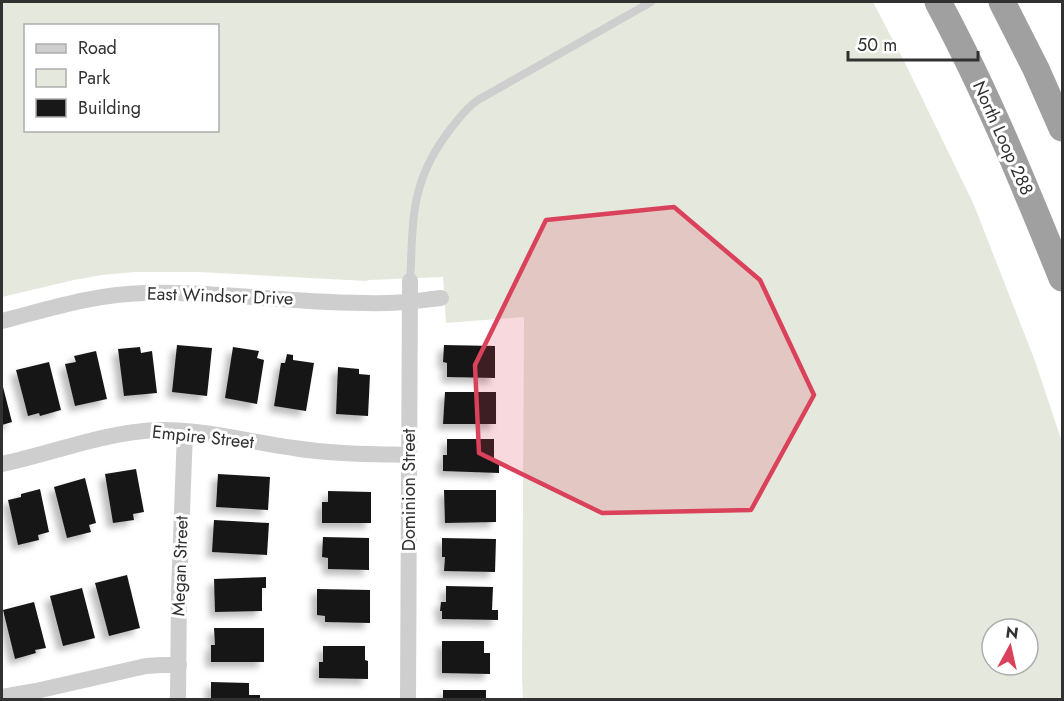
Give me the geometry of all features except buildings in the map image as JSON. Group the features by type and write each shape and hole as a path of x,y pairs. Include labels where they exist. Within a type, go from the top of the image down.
{"highway":[{"name":"North Loop 288","path":"938,2 981,87 1020,172 1062,278"},
{"path":"1002,2 1036,69 1062,128"}],"street":[{"name":"Dominion Street","path":"408,699 410,281"},
{"name":"East Windsor Drive","path":"2,321 68,303 106,296 144,293 368,303 409,302 441,298"},
{"name":"Empire Street","path":"2,464 106,436 161,430 333,453 408,455"},
{"name":"Megan Street","path":"178,699 179,591 185,432"},
{"path":"2,697 146,666 179,665"}],"lane":[{"path":"410,281 415,209 421,184 430,161 444,138 466,110 478,100 651,2"}],"highlighted area":[{"path":"674,207 760,280 814,395 751,510 602,513 479,453 475,365 546,220"}],"green space":[{"path":"2,2 873,2 974,205 1035,361 1062,442 1062,699 523,699 524,317 446,323 443,277 366,281 198,272 135,272 102,275 2,297"}]}
